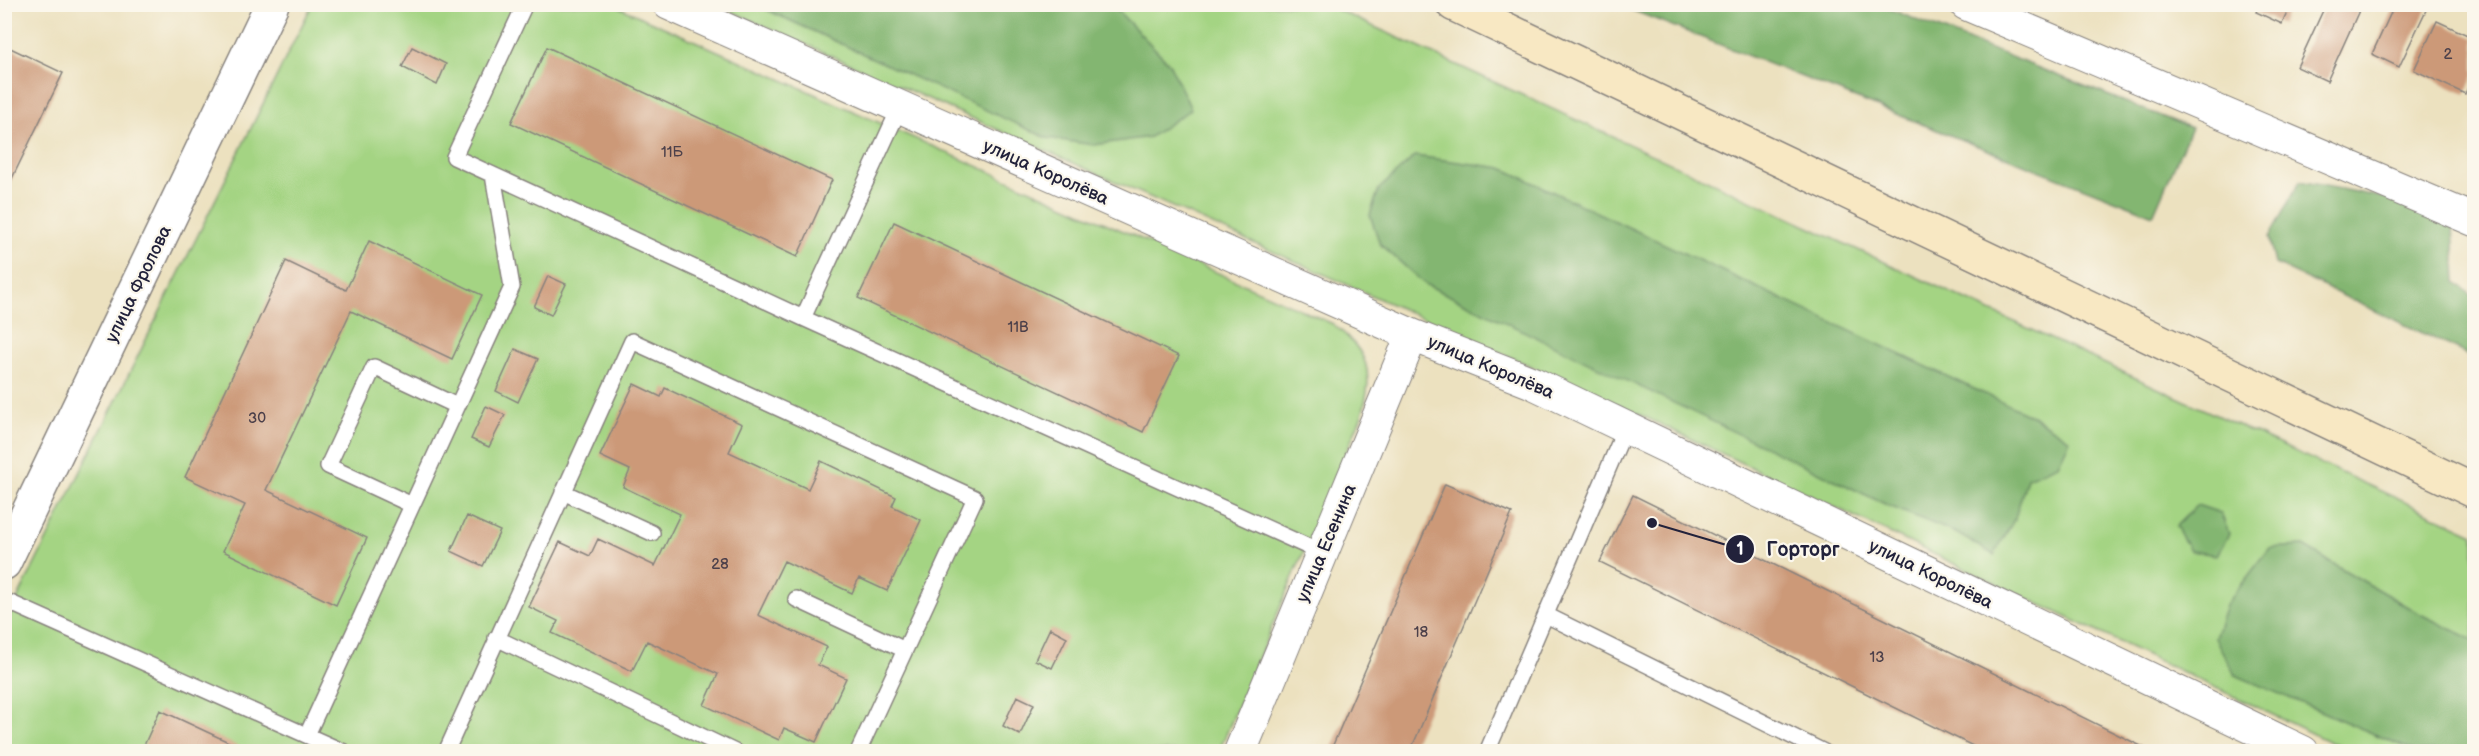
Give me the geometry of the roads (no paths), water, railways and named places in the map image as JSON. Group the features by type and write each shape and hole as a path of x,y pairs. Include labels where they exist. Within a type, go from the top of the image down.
{"main road":[{"path":"1453,4 2475,491"}],"street":[{"name":"улица Фролова","path":"4,563 272,4"},
{"name":"улица Королёва","path":"669,4 1413,335 1533,383 2303,752"},
{"path":"1966,4 2475,220"},
{"name":"улица Есенина","path":"1240,752 1413,335"}],"lane":[{"path":"525,4 454,157 803,318 1322,552"},
{"path":"803,318 900,107"},
{"path":"307,735 512,287 493,175"},
{"path":"446,752 632,341 975,498 858,752"},
{"path":"412,505 328,466 374,367 457,406"},
{"path":"1487,752 1626,427"},
{"path":"563,492 652,533"},
{"path":"796,599 905,650"},
{"path":"4,600 344,752"},
{"path":"1546,615 1824,752"},
{"path":"496,638 735,752"}],"place":[{"name":"Горторг","path":"1652,523"}]}
